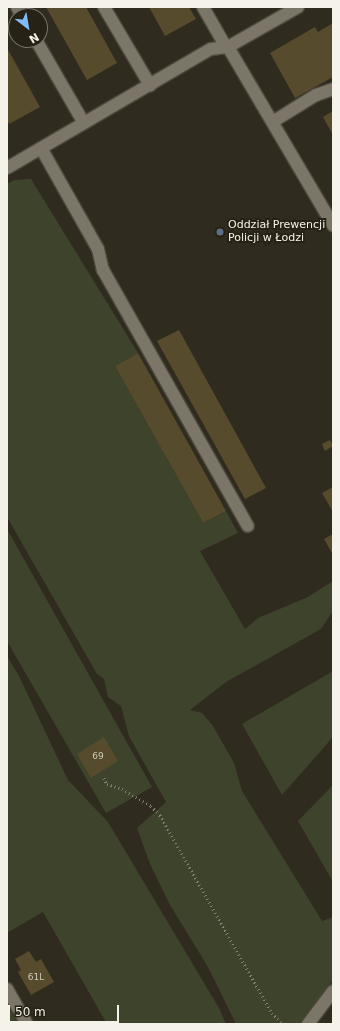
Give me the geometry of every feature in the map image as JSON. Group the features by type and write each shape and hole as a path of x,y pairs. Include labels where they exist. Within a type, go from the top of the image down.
{"lane":[{"path":"104,7 150,85"},
{"path":"203,7 274,121 333,225"},
{"path":"7,168 211,49 227,47 298,7"},
{"path":"41,48 84,123"},
{"path":"274,121 316,95 333,90"},
{"path":"42,148 98,249 103,270 248,526"},
{"path":"7,989 27,1024"},
{"path":"308,1024 333,991"}],"path":[{"path":"104,778 107,784 122,789 151,806 160,815 272,1013 283,1024"}],"green space":[{"path":"31,179 138,353 115,366 203,523 226,511 238,533 200,551 245,629 258,618 308,597 333,581 333,611 321,629 226,682 190,710 202,713 213,726 234,763 242,791 322,921 333,917 333,980 301,1024 236,1024 208,967 170,905 150,864 137,828 166,802 129,736 121,706 108,697 104,679 97,674 7,517 7,184 14,180"},
{"path":"7,529 152,787 106,813 7,641"},
{"path":"7,656 19,676 68,780 108,822 219,1008 226,1024 107,1024 43,912 7,933"},
{"path":"333,671 333,737 282,795 242,724"},
{"path":"333,785 333,882 298,821"},
{"path":"7,1005 18,1024 7,1024"}],"building":[{"path":"86,7 117,63 87,80 48,11 48,8 47,8"},
{"path":"149,7 189,7 196,19 165,36"},
{"path":"333,23 333,77 295,98 270,53 315,27 318,32"},
{"path":"7,48 40,107 9,124 7,120"},
{"path":"333,111 333,135 323,117"},
{"path":"179,330 266,488 245,499 157,341"},
{"path":"138,353 226,511 203,523 115,366"},
{"path":"330,440 333,446 325,451 322,444"},
{"path":"333,487 333,512 322,493"},
{"path":"333,534 333,555 324,539"},
{"path":"104,737 118,761 91,778 77,754"},
{"path":"29,951 36,962 41,959 54,982 31,995 18,972 21,970 15,959"}],"place":[{"name":"Oddział Prewencji Policji w Łodzi","path":"220,232"}]}
